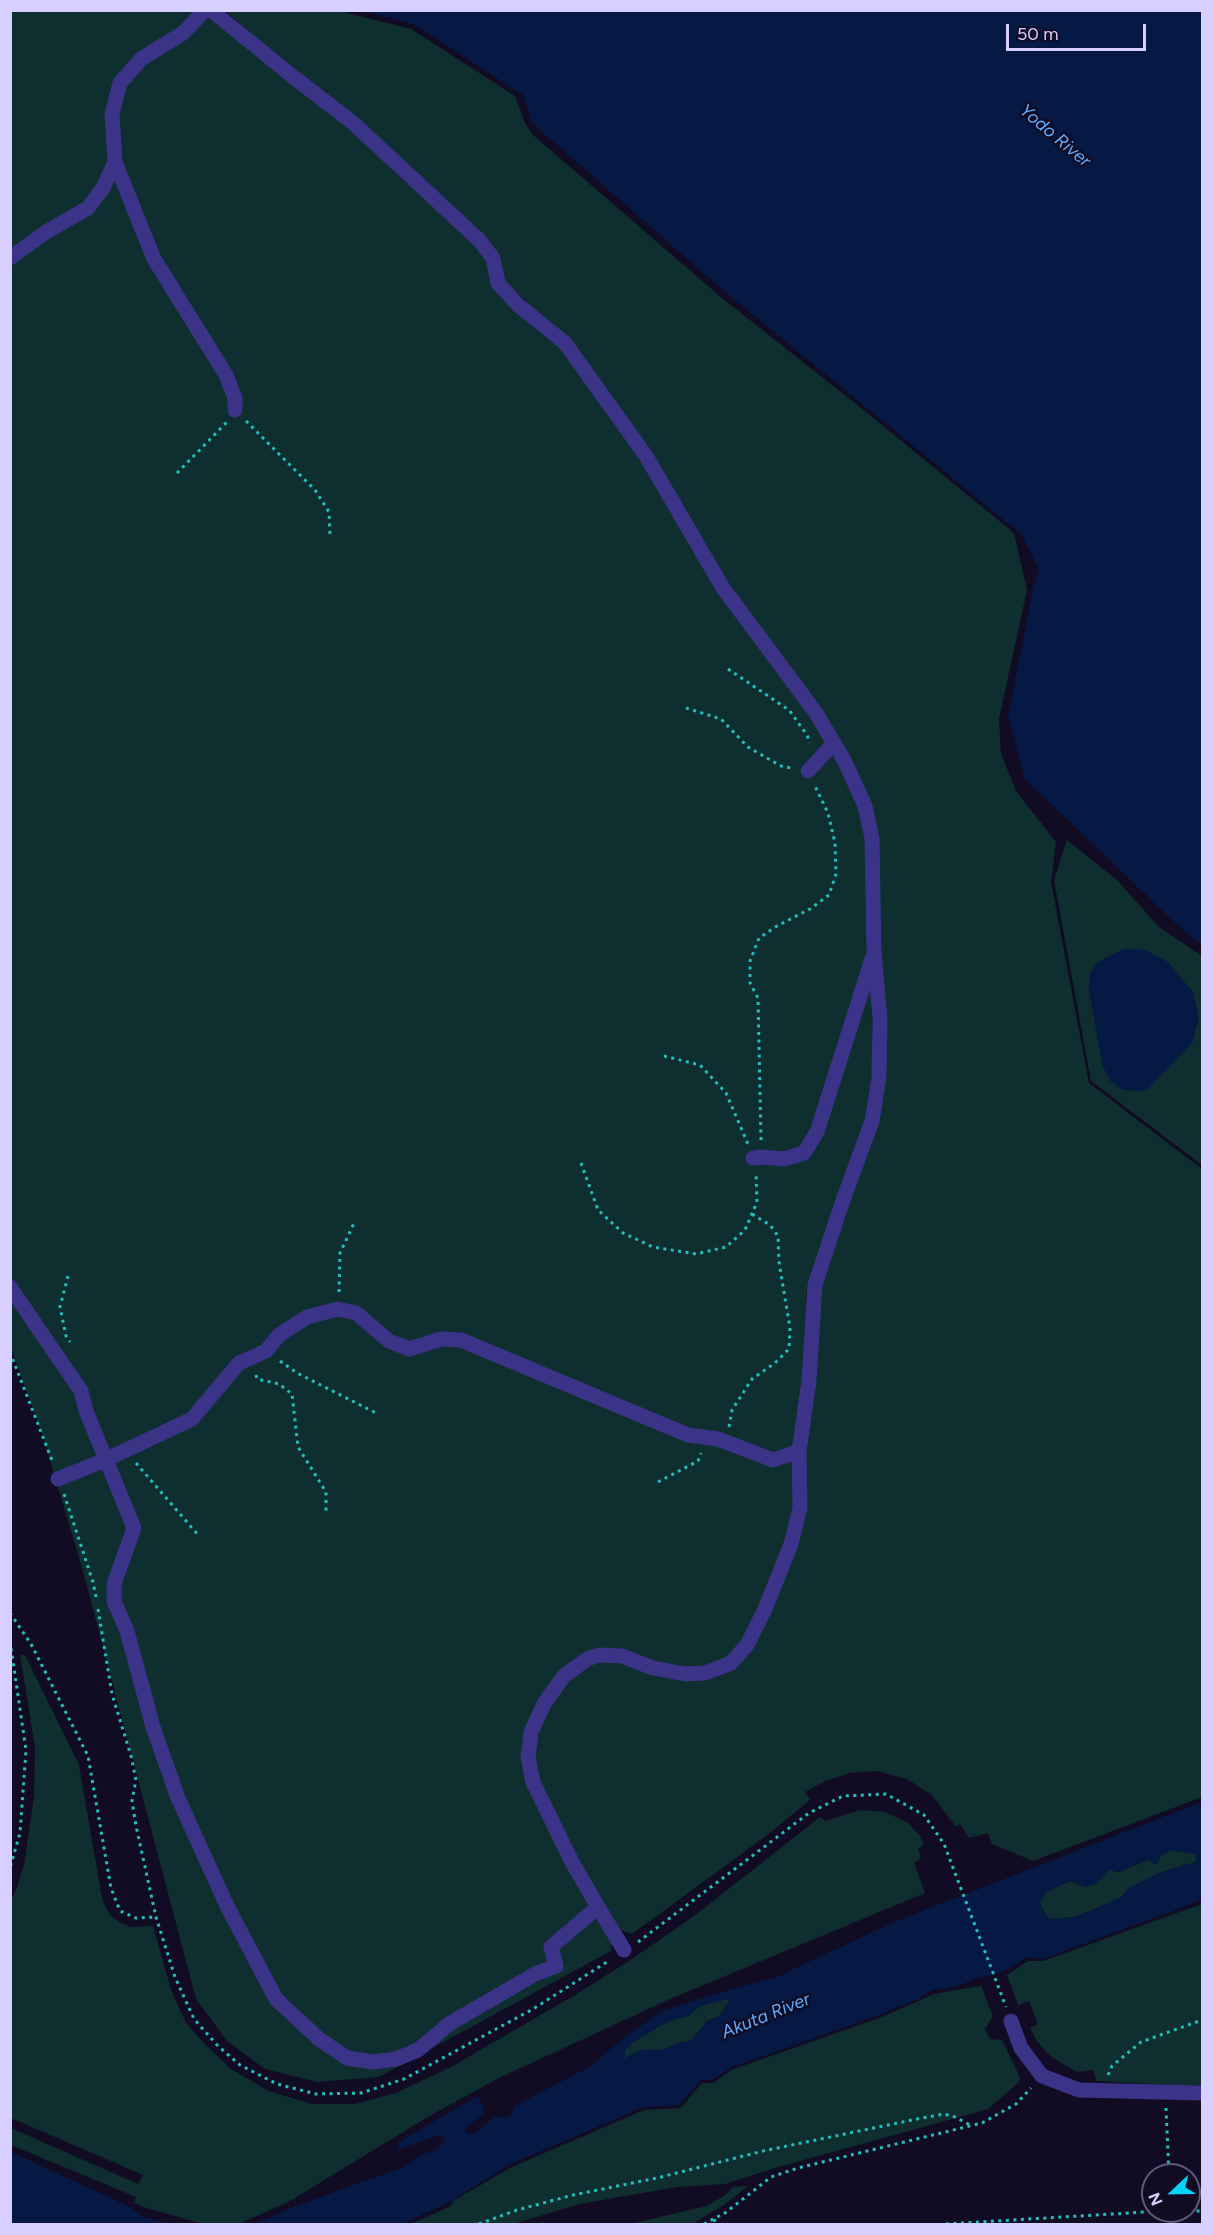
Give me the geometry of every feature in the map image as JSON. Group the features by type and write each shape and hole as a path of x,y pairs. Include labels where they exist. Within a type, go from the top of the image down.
{"lane":[{"path":"206,10 183,33 141,58 120,83 112,114 115,162 154,259 226,375 235,398 235,410"},
{"path":"211,10 352,122 479,240 493,258 498,283 518,304 565,343 646,456 723,588 816,713 834,743 865,806 872,838 874,953 880,1018 877,1088 872,1121 815,1285 809,1382 799,1451 800,1508 791,1544 765,1609 747,1646 730,1663 705,1672 686,1674 653,1668 622,1656 611,1654 593,1657 564,1676 545,1702 531,1732 528,1757 533,1782 572,1862 624,1950"},
{"path":"10,258 46,232 88,208 103,188 115,162"},
{"path":"812,767 834,743"},
{"path":"757,1157 784,1159 804,1154 817,1132 874,953"},
{"path":"10,1287 81,1391 86,1412 134,1528 114,1584 114,1601 127,1631 153,1727 178,1798 227,1906 276,1998 319,2039 347,2058 373,2062 396,2059 418,2050 449,2024 535,1974 556,1966 551,1947 598,1907"},
{"path":"58,1479 105,1460 192,1419 239,1363 266,1351 279,1335 308,1317 338,1309 356,1313 389,1341 409,1349 441,1339 461,1340 688,1435 722,1440 773,1460 799,1451"},
{"path":"1011,2021 1021,2048 1042,2076 1079,2090 1203,2093"}],"path":[{"path":"177,473 224,426 235,410 315,490 329,512 330,534"},
{"path":"581,1163 598,1210 623,1233 653,1247 696,1254 726,1247 746,1230 757,1202 758,998 750,983 750,961 759,939 829,895 836,874 835,843 828,813 812,767 807,735 789,710 728,669"},
{"path":"686,708 721,719 748,747 781,766 812,767"},
{"path":"664,1056 700,1065 726,1093 757,1157"},
{"path":"658,1482 698,1461 702,1451 722,1440 732,1410 752,1379 775,1363 789,1349 790,1328 779,1262 778,1236 770,1225 752,1214"},
{"path":"338,1309 340,1253 355,1221"},
{"path":"68,1276 60,1307 66,1336 72,1345"},
{"path":"266,1351 297,1373 376,1413"},
{"path":"10,1352 58,1479 93,1582 112,1694 136,1780 132,1801 134,1817 156,1917 175,1977 194,2019 218,2046 240,2065 277,2084 316,2094 361,2093 404,2079 533,2009 624,1950 647,1938 809,1813 843,1796 886,1794 924,1815 944,1844 1011,2021"},
{"path":"249,1359 257,1379 279,1384 292,1394 298,1447 326,1492 326,1514"},
{"path":"135,1445 135,1462 199,1536"},
{"path":"10,1613 31,1644 88,1756 111,1888 120,1911 136,1918 156,1917"},
{"path":"10,1641 26,1750 20,1833 10,1868"},
{"path":"1102,2091 1112,2066 1141,2042 1203,2020"},
{"path":"704,2224 771,2177 798,2168 982,2123 1016,2104 1042,2076"},
{"path":"1166,2093 1169,2163"},
{"path":"479,2224 517,2210 573,2195 657,2178 763,2151 944,2114 972,2126"},
{"path":"946,2224 1141,2212"},
{"path":"714,2219 716,2224"}],"green space":[{"path":"11,11 207,11 345,124 400,177 481,249 498,293 558,344 649,473 821,728 857,803 867,834 873,1065 863,1131 806,1295 807,1344 791,1532 745,1642 719,1664 689,1670 623,1653 572,1664 524,1755 612,1938 611,1951 379,2077 317,2082 265,2069 227,2041 196,1999 84,1575 44,1440 11,1347"},
{"path":"226,11 339,11 411,29 515,96 525,123 533,135 722,298 1014,533 1027,590 999,719 1001,754 1016,791 1056,842 1051,882 1089,1083 1202,1169 1202,1797 1033,1861 992,1844 988,1833 969,1838 960,1824 956,1827 932,1795 907,1779 876,1771 850,1773 825,1781 805,1792 810,1800 766,1836 632,1934 620,1930 584,1874 536,1777 533,1762 537,1733 548,1707 569,1677 589,1665 614,1659 674,1677 728,1670 795,1540 819,1289 882,1091 874,820 740,601 537,312 504,280 498,258"},
{"path":"1067,840 1118,881 1159,927 1202,956 1202,1165 1091,1081 1054,880"},
{"path":"20,1655 25,1655 79,1765 102,1898 106,1908 112,1917 131,1927 153,1926 171,1990 186,2023 231,2069 269,2091 312,2104 355,2104 396,2093 451,2067 632,1959 698,1913 820,1817 826,1821 860,1810 885,1812 908,1823 921,1837 924,1844 918,1849 921,1858 914,1863 925,1893 670,1999 499,2078 431,2115 290,2201 241,2223 204,2224 146,2208 134,2203 136,2197 11,2145 11,2128 138,2184 143,2175 11,2118 11,1900 24,1865 34,1796 35,1747"},
{"path":"1171,1850 1196,1854 1196,1862 1162,1872 1128,1889 1122,1897 1076,1917 1049,1919 1043,1910 1040,1902 1045,1893 1058,1886 1071,1881 1085,1887 1096,1884 1109,1870 1119,1872"},
{"path":"1202,1904 1202,2085 1096,2081 1094,2070 1077,2072 1050,2056 1036,2040 1030,2028 1038,2024 1029,2001 1018,2005 1007,1975 1028,1961 1043,1961"},
{"path":"981,1986 993,2016 985,2029 990,2039 1002,2040 1020,2077 1019,2082 988,2109 725,2184 677,2187 580,2204 513,2224 411,2224 451,2206 453,2201 512,2167 644,2110 681,2108 702,2083 713,2083 731,2070 882,2017 934,1994"},
{"path":"731,1998 720,2016 707,2021 691,2041 678,2043 662,2050 642,2050 623,2059 625,2050 633,2042 653,2030 671,2020 688,2016 700,2006"},
{"path":"748,2186 724,2205 692,2224 630,2224 706,2206 724,2196 733,2187"}],"water":[{"name":"Yodo River","path":"364,11 1202,11 1202,945 1184,931 1025,779 1008,717 1039,569 1022,535 723,290 532,123 523,95 414,24"},
{"path":"1124,949 1145,950 1168,962 1193,992 1199,1018 1192,1043 1146,1091 1123,1090 1110,1081 1102,1064 1089,990 1090,973 1098,962"},
{"name":"Akuta River","path":"1202,1802 1202,1900 1043,1959 1028,1957 1005,1971 954,1987 932,1990 918,1999 881,2014 730,2068 712,2080 701,2080 679,2105 643,2107 511,2164 449,2202 402,2224 256,2224 290,2208 401,2168 424,2154 436,2150 445,2140 441,2134 398,2150 398,2145 405,2138 478,2096 483,2106 483,2114 465,2129 466,2133 475,2134 493,2118 510,2116 515,2106 591,2066 626,2036 663,2011 777,1977 894,1922","holes":["1171,1850 1195,1854 1196,1862 1162,1872 1128,1889 1122,1897 1076,1917 1049,1919 1042,1910 1040,1902 1045,1893 1058,1886 1071,1881 1085,1887 1096,1884 1109,1870 1119,1872 1148,1859 1156,1865 1161,1856","730,1998 720,2016 707,2021 691,2041 678,2043 662,2050 642,2050 624,2058 625,2050 633,2042 653,2030 671,2020 688,2016 700,2006"]},
{"path":"11,2152 132,2208 141,2216 171,2224 11,2224"}]}
